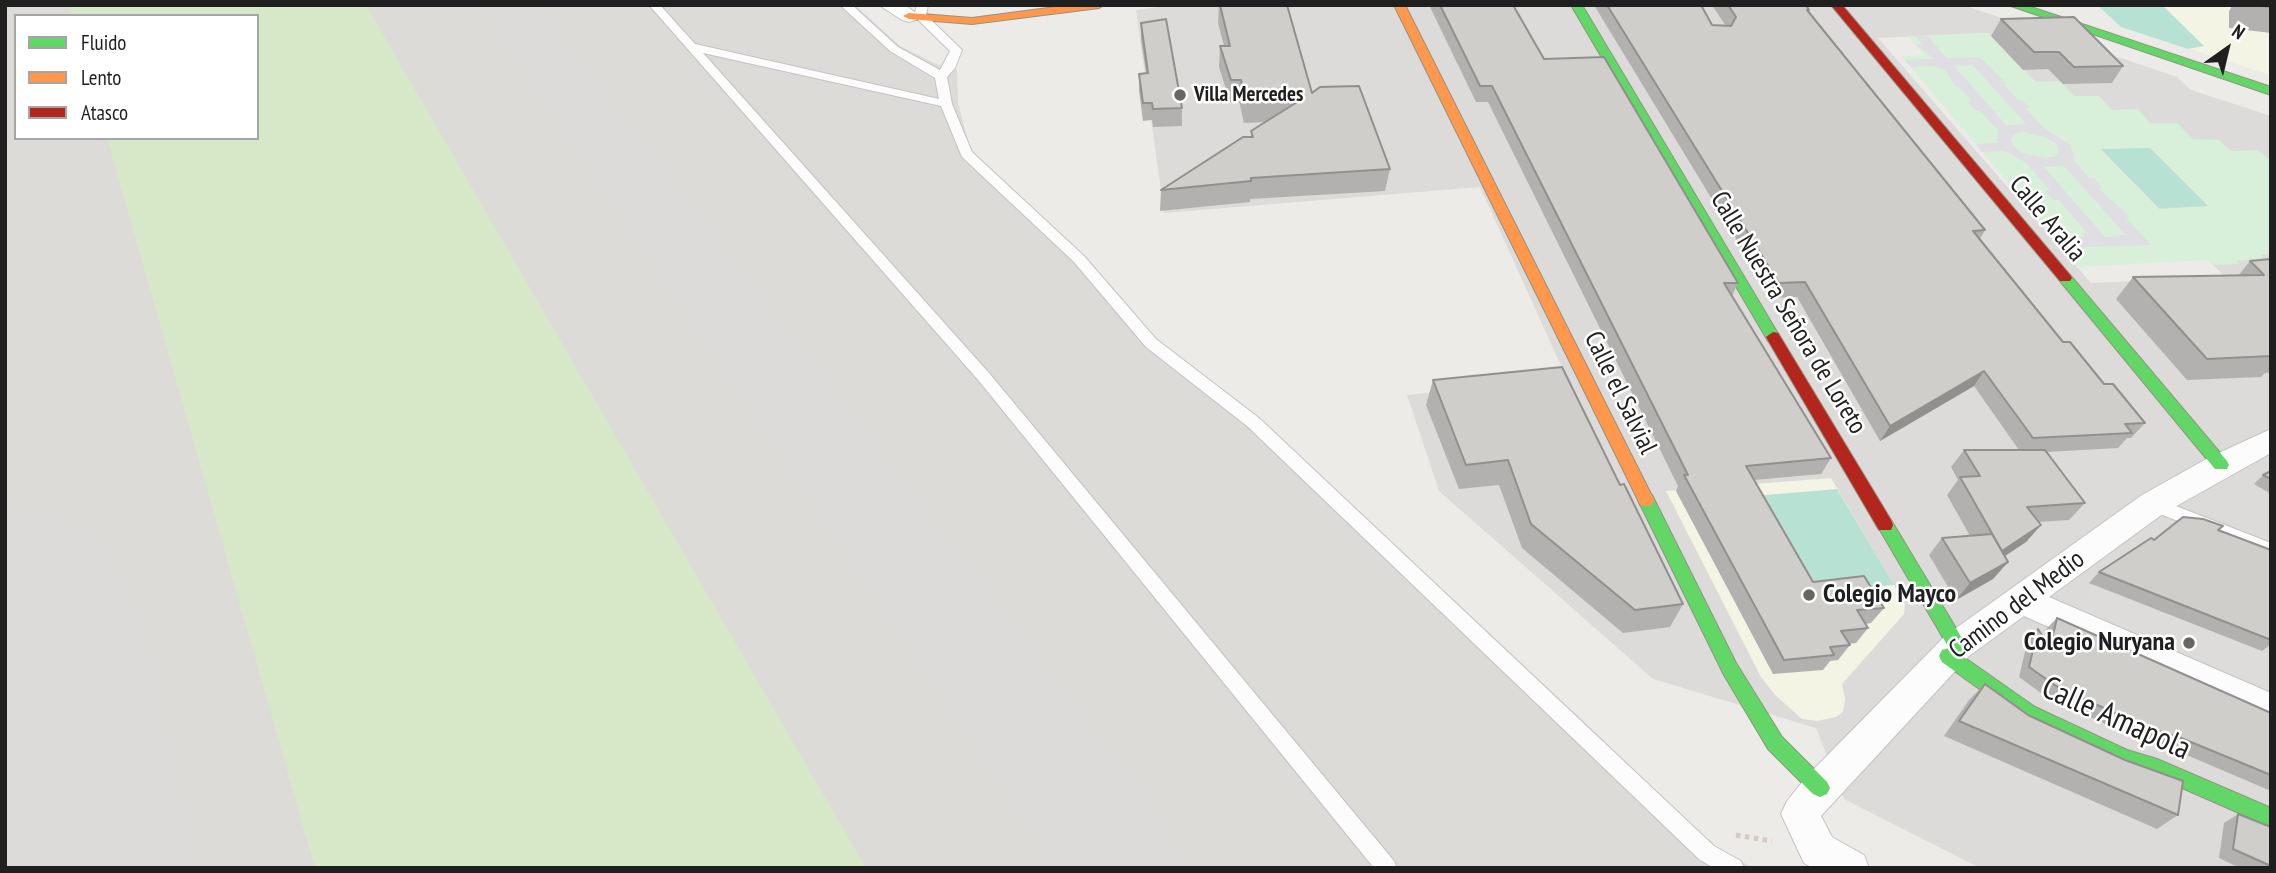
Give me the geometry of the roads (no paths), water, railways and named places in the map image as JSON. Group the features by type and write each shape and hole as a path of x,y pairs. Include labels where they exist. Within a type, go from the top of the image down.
{"street":[{"path":"889,5 972,21 1099,5"},
{"name":"Calle el Salvial","path":"1399,5 1730,669 1810,801"},
{"name":"Calle Nuestra Señora de Loreto","path":"1576,5 1952,651"},
{"name":"Calle Aralia","path":"1836,5 2221,465"},
{"path":"2013,5 2271,91"},
{"name":"Camino del Medio","path":"1810,801 1952,651 2153,505 2221,465 2271,440"},
{"path":"2021,600 2271,710"},
{"name":"Calle Amapola","path":"1952,651 2028,713 2124,758 2150,765 2271,818"},
{"path":"1810,801 1818,850 1850,868"}],"lane":[{"path":"654,5 984,377 1387,868"},
{"path":"845,5 894,49 941,76 946,104 966,154 1079,259 1151,343 1254,422 1707,853 1734,868"},
{"path":"917,12 956,50 949,68 941,76"},
{"path":"689,46 946,104"},
{"path":"2153,505 2271,550"}],"place":[{"name":"Villa Mercedes","path":"1180,95"},
{"name":"Colegio Mayco","path":"1809,595"},
{"name":"Colegio Nuryana","path":"2189,643"}]}
